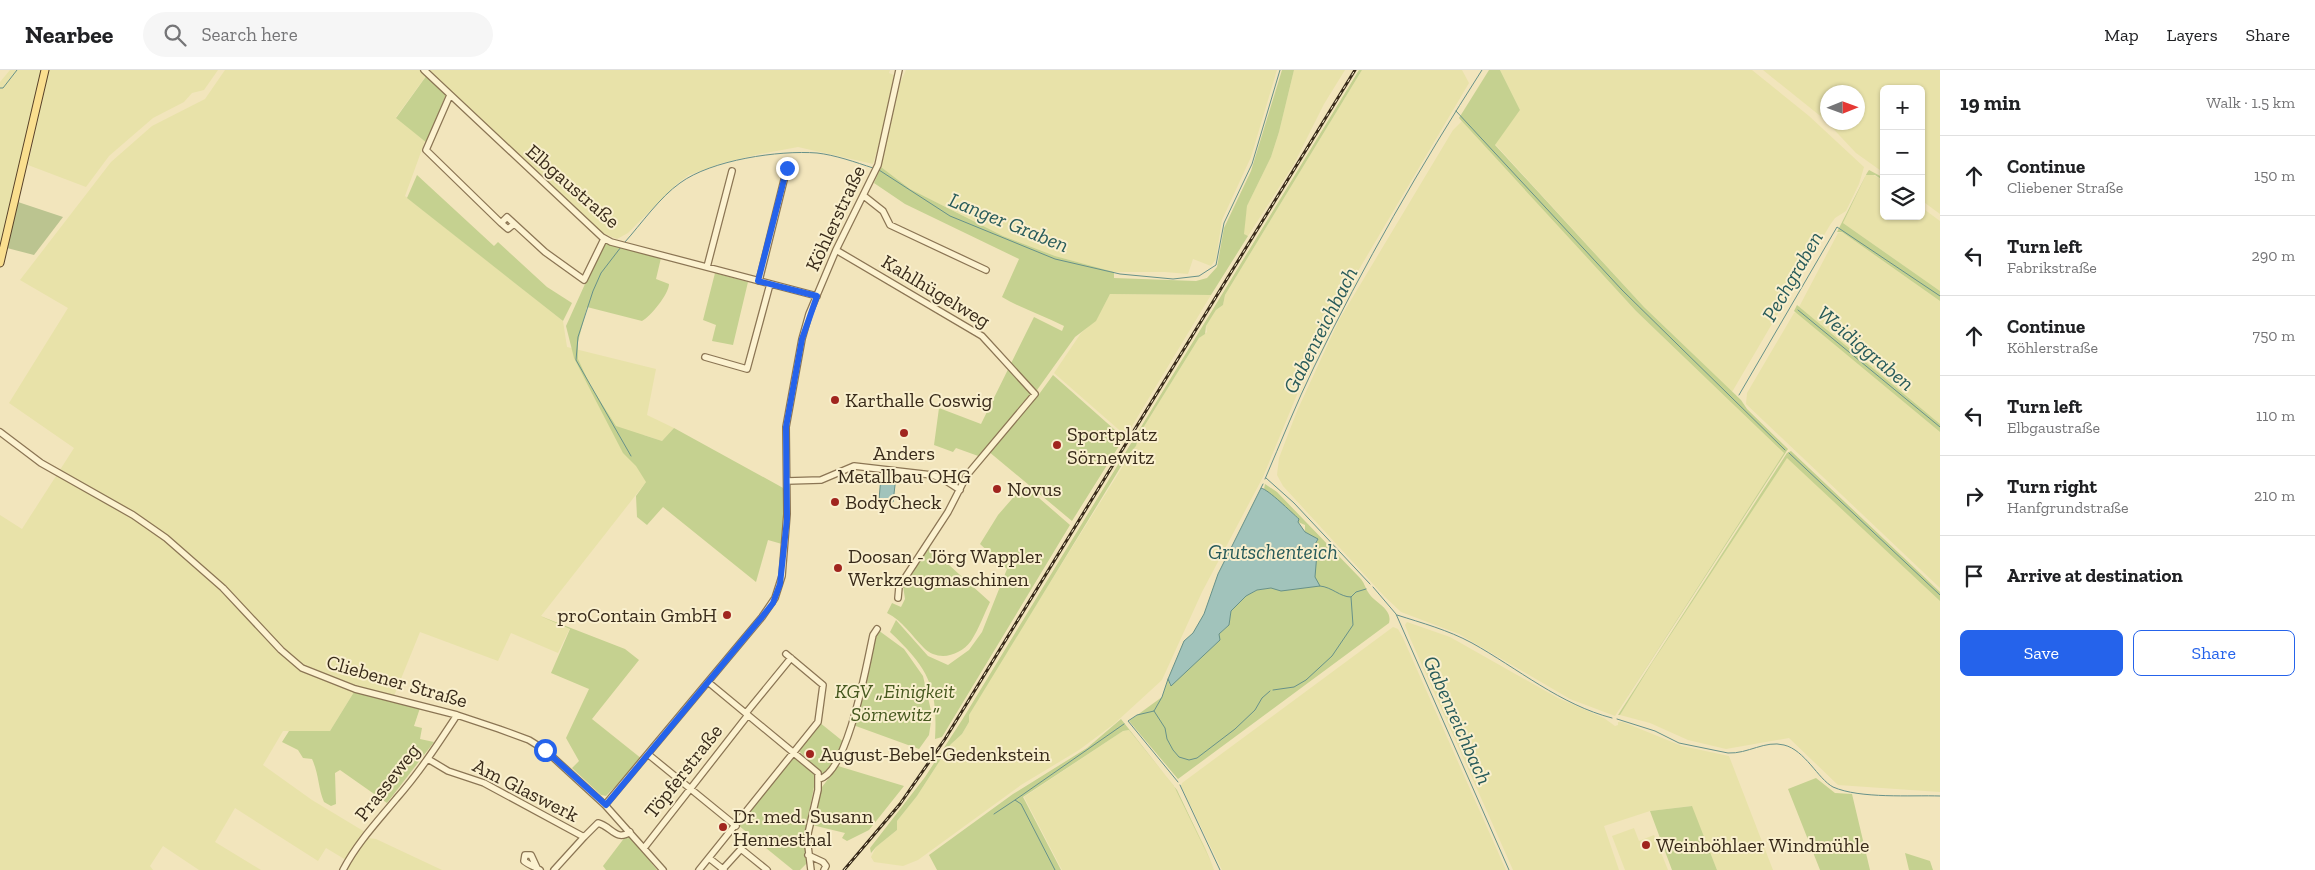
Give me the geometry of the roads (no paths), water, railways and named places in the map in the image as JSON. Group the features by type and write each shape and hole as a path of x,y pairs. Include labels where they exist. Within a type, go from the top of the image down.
{"main road":[{"path":"0,263 46,70"}],"street":[{"name":"Elbgaustraße","path":"424,70 604,238 623,245 817,296"},
{"name":"Köhlerstraße","path":"606,805 773,603 777,594 782,576 786,529 786,427 802,339 836,250 878,165 899,70"},
{"path":"450,95 426,150 501,223 507,217 549,255 584,280 604,238"},
{"path":"758,281 788,168"},
{"path":"707,267 732,171"},
{"path":"864,196 883,211 890,225 986,270"},
{"name":"Kahlhügelweg","path":"836,250 982,336 1035,394 973,468 960,490"},
{"path":"705,357 747,369 770,284"},
{"name":"Cliebener Straße","path":"0,432 41,463 133,515 166,538 223,588 281,650 302,668 355,689 457,715 517,736 545,750 606,805 662,870"},
{"path":"787,480 821,480 846,468 860,466 932,475 943,478 960,490 899,587 898,598"},
{"path":"819,779 824,778 830,773 847,741 873,635 877,629"},
{"name":"Töpferstraße","path":"644,848 789,656 823,685 818,722 795,752"},
{"path":"708,682 815,769 819,779 807,838 811,870"},
{"name":"Prasseweg","path":"343,870 376,821 428,759 457,715"},
{"path":"700,870 795,752"},
{"path":"649,755 736,826"},
{"name":"Am Glaswerk","path":"428,759 448,771 484,783 584,837"},
{"name":"Am Glaswerk","path":"554,870 598,823 617,836 630,832"},
{"path":"709,858 723,870 740,849 767,870"},
{"path":"808,855 823,862 826,866 824,870"}],"water":[{"path":"881,476 896,477 893,502 879,500"},
{"name":"Grutschenteich","path":"1261,488 1299,519 1298,522 1305,532 1318,539 1312,550 1317,553 1315,577 1320,586 1281,591 1271,588 1257,590 1246,596 1231,611 1229,625 1219,634 1220,640 1171,686 1168,679 1184,641 1193,633 1204,614 1218,574"}],"waterway":[{"path":"0,88 3,88 17,70"},
{"name":"Langer Graben","path":"879,170 950,216 1055,259 1120,274 1173,279 1199,276 1216,265 1224,223 1252,164 1280,70"},
{"name":"Gabenreichbach","path":"1265,479 1307,381 1352,291 1415,179 1482,70"},
{"path":"1456,111 1622,290 1785,450"},
{"name":"Langer Graben","path":"625,242 658,203 673,189 693,175 709,168 746,158 801,152 838,157 873,168"},
{"name":"Pechgraben","path":"1739,395 1837,227 1940,296"},
{"name":"Langer Graben","path":"621,247 601,273 593,291 578,337 576,360 631,456"},
{"name":"Weidiggraben","path":"1798,310 1940,427"},
{"path":"1789,453 1940,595"},
{"name":"Gabenreichbach","path":"1266,478 1294,503 1370,584"},
{"path":"1261,488 1263,484"},
{"path":"1320,586 1351,597 1356,592 1366,589"},
{"name":"Gabenreichbach","path":"1373,587 1396,614 1509,870"},
{"path":"1273,690 1294,687 1306,680 1332,656 1353,625 1351,597"},
{"path":"1397,615 1463,638 1557,695 1593,712 1612,718"},
{"path":"1168,679 1162,697 1154,711 1137,715 1128,721 1178,782"},
{"path":"1154,711 1165,728 1167,739 1173,750 1179,757 1189,760 1197,758 1235,729 1255,710 1262,698 1270,691"},
{"path":"1617,719 1655,731 1679,743 1728,753 1770,744 1784,745 1792,748 1805,758 1827,783 1844,791 1871,795 1940,796"},
{"path":"1015,800 1124,724"},
{"path":"1180,785 1220,870"},
{"path":"994,814 1015,800 1021,804 1055,870"}],"railway":[{"path":"844,870 900,804 945,739 1355,70"}],"place":[{"name":"Karthalle Coswig","path":"835,400"},
{"name":"Anders Metallbau OHG","path":"904,433"},
{"name":"Sportplatz Sörnewitz","path":"1057,445"},
{"name":"Novus","path":"997,489"},
{"name":"BodyCheck","path":"835,502"},
{"name":"Doosan - Jörg Wappler Werkzeugmaschinen","path":"838,568"},
{"name":"proContain GmbH","path":"727,615"},
{"name":"August-Bebel-Gedenkstein","path":"810,754"},
{"name":"Dr. med. Susann Hennesthal","path":"723,827"},
{"name":"Weinböhlaer Windmühle","path":"1646,845"}],"park label":[{"name":"KGV „Einigkeit Sörnewitz“","path":"895,702"}]}
